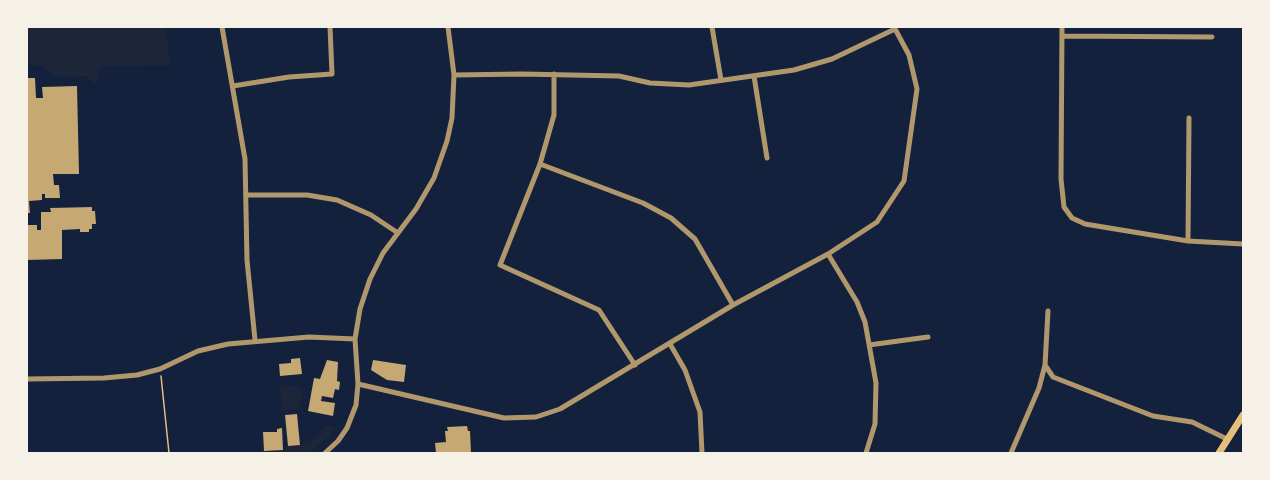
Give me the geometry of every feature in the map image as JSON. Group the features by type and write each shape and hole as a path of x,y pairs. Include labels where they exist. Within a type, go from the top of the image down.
{"main road":[{"path":"1219,453 1243,415"}],"street":[{"path":"222,27 241,124 247,195 248,271 255,340"},
{"path":"233,87 289,77 332,74 330,27"},
{"path":"325,453 338,441 347,428 356,405 358,384 356,339 360,309 370,279 383,254 420,201 442,159 452,118 454,75 448,27"},
{"path":"712,27 721,80"},
{"path":"1062,27 1061,179 1064,207 1072,218 1084,224 1188,241 1243,244"},
{"path":"358,384 504,418 536,417 560,409 733,305 828,255 877,222 904,182 917,89 909,55 895,28 832,59 794,70 689,85 650,84 619,76 454,75"},
{"path":"1062,36 1212,37"},
{"path":"554,74 554,115 540,164 500,265 599,310 636,365"},
{"path":"754,76 767,158"},
{"path":"1188,241 1190,118"},
{"path":"540,164 643,203 671,218 695,238 733,305"},
{"path":"247,195 306,195 337,200 371,215 399,233"},
{"path":"828,255 857,302 865,322 876,383 875,424 866,453"},
{"path":"1011,453 1039,388 1045,365 1048,311"},
{"path":"27,379 120,377 160,369 212,347 255,340 309,337 356,339"},
{"path":"869,345 928,337"},
{"path":"670,344 685,370 700,412 702,453"},
{"path":"1045,365 1053,377 1153,416 1192,422 1227,439"}],"path":[{"path":"160,369 169,453"}],"shaded area":[{"path":"27,27 166,27 170,65 100,66 96,84 86,76 57,77 41,65 27,65"},
{"path":"280,384 303,389 299,409 282,410"},
{"path":"326,425 335,427 315,449 308,453 278,453 278,450 286,450 286,446 309,443"}],"building":[{"path":"27,78 35,78 36,98 43,98 42,87 77,86 79,174 53,174 54,185 59,185 60,198 45,198 45,194 42,194 42,200 29,201 30,213 27,213"},
{"path":"92,207 92,211 95,211 96,224 92,224 89,232 80,232 80,229 62,230 62,259 27,260 27,225 37,225 37,230 41,230 41,212 51,212 50,208"},
{"path":"300,358 302,374 280,376 279,364 291,363 291,359"},
{"path":"327,360 338,362 339,390 335,389 333,398 322,396 321,401 335,403 333,416 308,411 314,378 320,379"},
{"path":"373,360 406,365 404,382 387,380 371,370"},
{"path":"297,414 300,445 288,446 285,415"},
{"path":"467,426 470,431 471,453 436,453 435,443 446,442 447,427"},
{"path":"282,428 283,450 264,451 263,432 277,432 277,429"}]}
